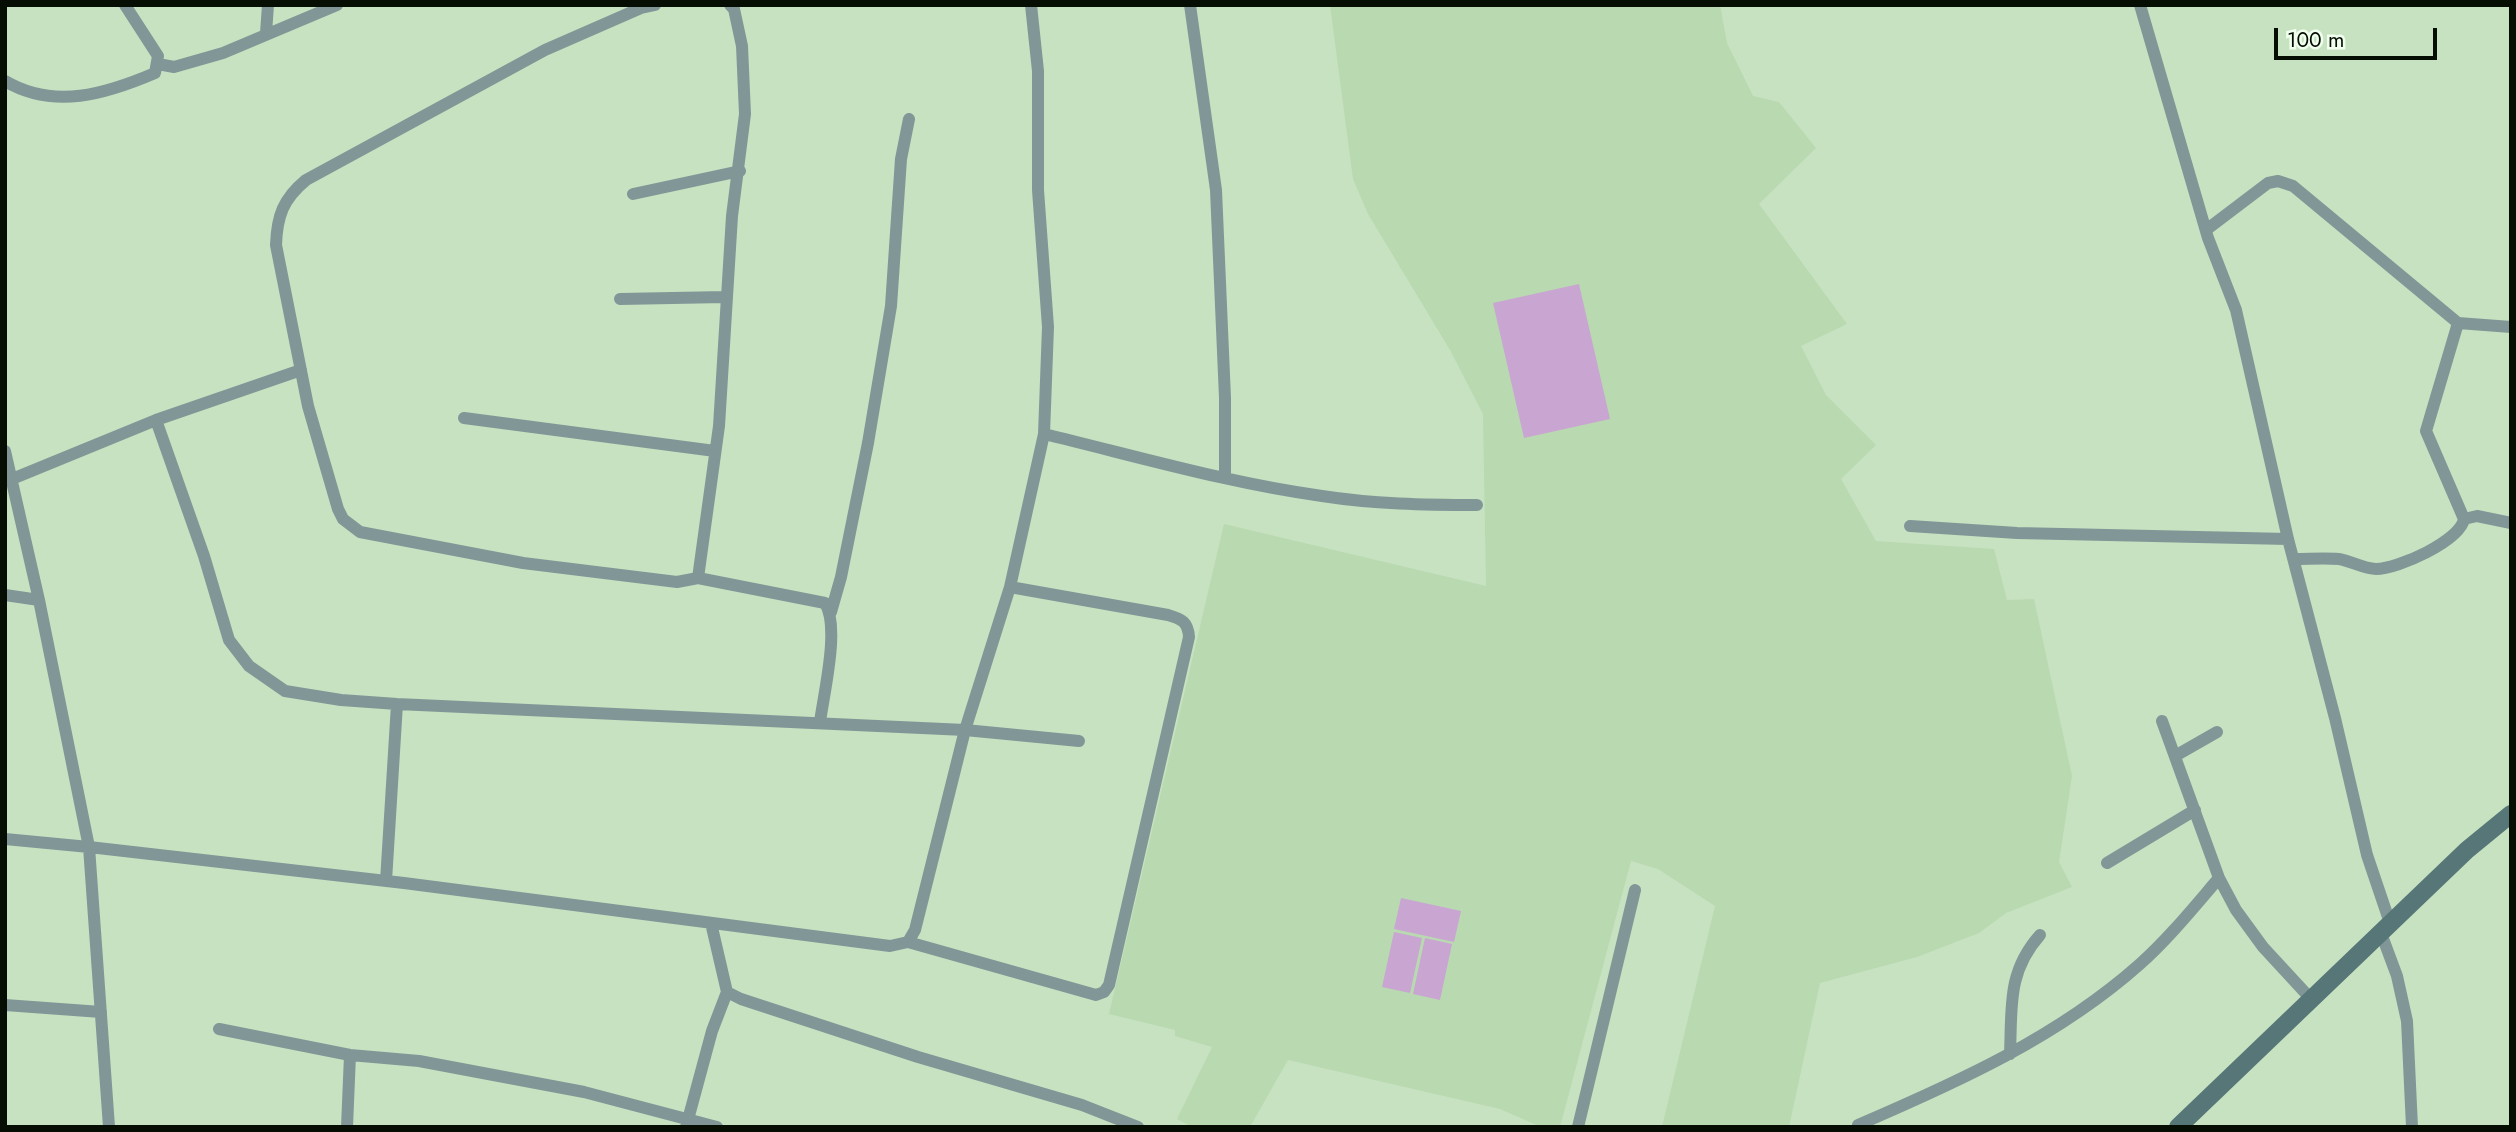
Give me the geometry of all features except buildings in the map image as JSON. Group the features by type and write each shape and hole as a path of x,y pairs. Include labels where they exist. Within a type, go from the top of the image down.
{"street":[{"path":"5,81 22,91 56,98 125,85 155,73 158,56 125,5"},
{"path":"266,33 268,5"},
{"path":"158,64 174,66 223,53 337,5"},
{"path":"655,5 641,8 545,50 306,180 289,194 277,220 276,245 301,370 338,509 343,519 360,532 523,563 677,582 698,578 825,603 831,612"},
{"path":"698,578 724,363 725,298 745,114 742,46 734,9 730,5"},
{"path":"908,942 915,930 965,730 1010,587 1044,434 1048,327 1038,190 1038,71 1031,5"},
{"path":"1190,5 1216,190 1225,398 1225,477"},
{"path":"2140,5 2206,230 2236,310 2288,538 2386,928 2407,1021 2412,1127"},
{"path":"821,722 831,612 868,443 889,320 901,159 909,119"},
{"path":"633,194 740,171"},
{"path":"2206,230 2268,183 2278,181 2293,186 2458,323 2511,327"},
{"path":"620,299 725,298"},
{"path":"2294,559 2338,559 2374,569 2417,556 2458,533 2464,519 2426,431 2458,323"},
{"path":"12,479 156,420 301,370"},
{"path":"464,418 715,451"},
{"path":"156,420 204,556 229,640 249,666 285,691 341,700 397,704 821,722 965,730 1079,741"},
{"path":"1044,434 1225,477 1349,499 1400,505 1477,505"},
{"path":"5,451 39,600 89,847 109,1127"},
{"path":"2464,519 2477,516 2511,523"},
{"path":"1910,526 2017,533 2288,538"},
{"path":"5,839 386,881 890,946 908,942 1096,995 1104,992 1109,985 1189,637 1188,626 1182,619 1168,615 1010,587"},
{"path":"5,595 39,600"},
{"path":"386,881 397,704"},
{"path":"2162,721 2219,878 2236,910 2263,947 2311,999"},
{"path":"2175,756 2217,732"},
{"path":"2107,863 2195,810"},
{"path":"2178,1127 2467,850 2511,814"},
{"path":"1858,1125 1970,1077 2083,1009 2140,964 2219,878"},
{"path":"1578,1127 1635,890"},
{"path":"687,1122 712,1031 727,992 711,923"},
{"path":"2010,1054 2013,979 2024,953 2040,935"},
{"path":"727,992 755,1004 918,1058 1082,1105 1138,1127"},
{"path":"5,1005 101,1012"},
{"path":"219,1029 350,1055 419,1061 584,1092 687,1122 717,1127"},
{"path":"347,1127 350,1055"}],"shaded area":[{"path":"1330,5 1720,5 1727,43 1753,96 1779,102 1816,148 1759,204 1847,324 1801,346 1826,395 1876,445 1841,479 1876,541 1994,549 2007,600 2034,599 2072,776 2059,862 2072,887 2006,913 1979,933 1917,957 1820,983 1789,1127 1662,1127 1715,906 1658,869 1631,861 1560,1127 1541,1127 1500,1109 1288,1060 1250,1127 1192,1127 1177,1119 1212,1047 1175,1036 1175,1030 1109,1014 1224,524 1486,586 1483,414 1450,350 1368,214 1353,179"},
{"path":"1579,284 1610,419 1524,438 1493,303"},
{"path":"1401,898 1461,911 1454,942 1394,929"},
{"path":"1394,932 1422,938 1410,993 1382,987"},
{"path":"1425,938 1452,944 1440,1000 1413,994"}]}
